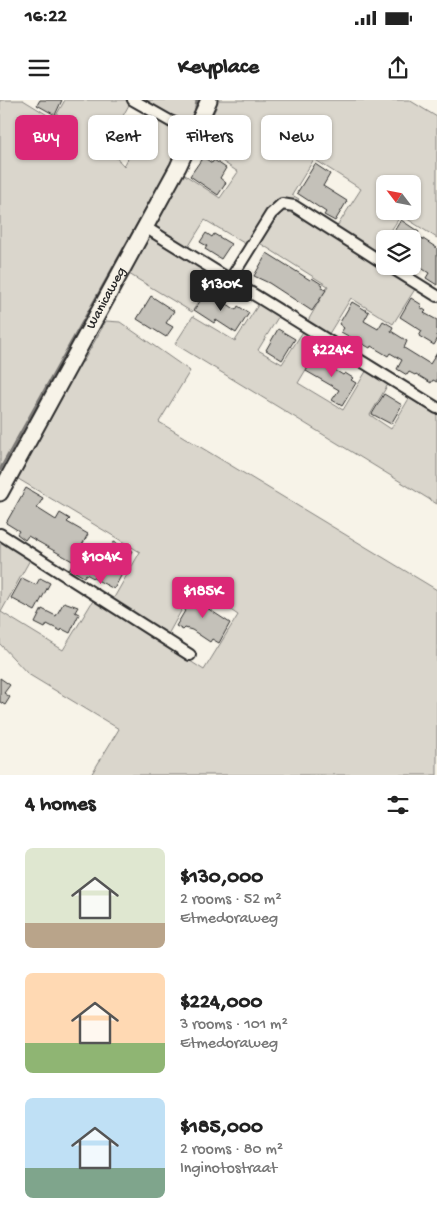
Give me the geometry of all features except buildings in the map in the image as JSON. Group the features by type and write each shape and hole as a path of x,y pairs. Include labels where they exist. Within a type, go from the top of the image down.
{"street":[{"path":"133,100 168,120"},
{"name":"Wanicaweg","path":"202,115 209,100"},
{"name":"Wanicaweg","path":"0,493 180,160"},
{"path":"230,280 271,214 282,204 294,206 376,258"},
{"path":"145,227 437,408"},
{"path":"403,275 437,296"},
{"path":"0,534 190,656"}],"shaded area":[{"path":"0,100 23,100 47,115 15,115 15,160 78,160 78,115 56,115 65,100 125,100 130,103 123,115 88,115 88,160 118,160 124,166 127,160 158,160 158,117 168,122 168,160 173,160 0,470"},
{"path":"141,100 205,100 200,115 169,115"},
{"path":"217,100 409,100 437,117 437,238 409,220 421,220 421,175 376,175 376,220 398,220 391,230 376,230 376,254 336,228 361,189 316,160 332,160 332,115 261,115 261,160 313,160 292,195 299,199 295,205 283,202 249,246 205,220 187,249 155,229 153,224 179,171 220,198 238,172 220,160 251,160 251,115 213,115"},
{"path":"284,209 295,209 376,260 376,275 400,275 417,286 393,324 351,298 327,337 306,324 328,286 258,242 274,215"},
{"path":"149,235 215,275 192,312 124,271"},
{"path":"260,302 280,314 258,350 282,364 304,330 323,341 298,383 343,410 368,368 390,381 370,415 391,429 411,395 437,411 437,504 175,344 193,316 235,341"},
{"path":"106,321 120,322 190,371 159,422 437,590 437,775 91,775 119,729 28,674 0,644 0,537 31,558 1,612 63,650 94,599 204,670 238,615 195,586 166,638 111,603 140,552 15,477 78,362 83,362"}],"waterway":[{"path":"195,115 197,100"},
{"path":"0,470 173,161"}]}
